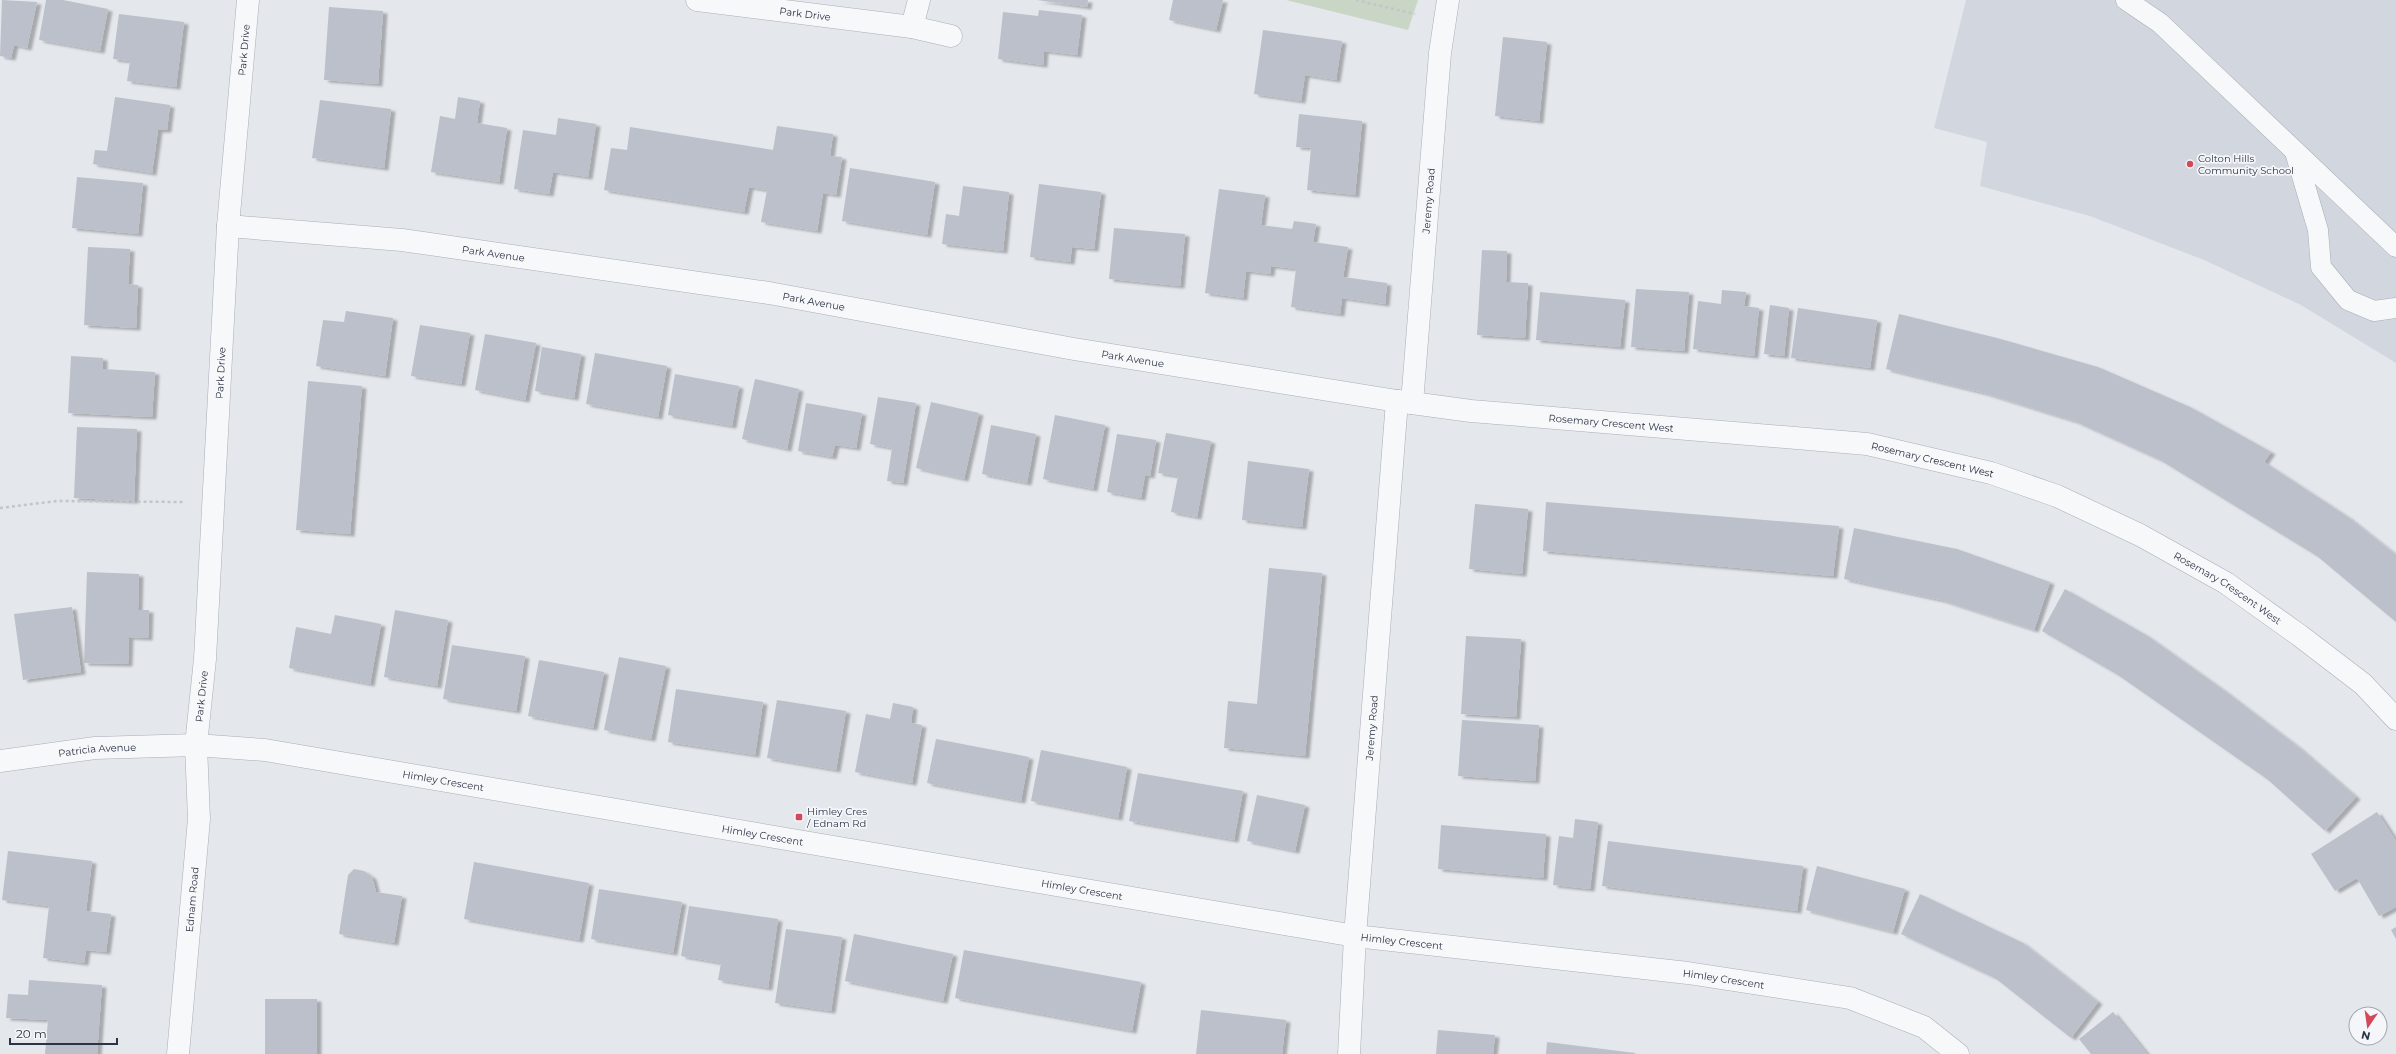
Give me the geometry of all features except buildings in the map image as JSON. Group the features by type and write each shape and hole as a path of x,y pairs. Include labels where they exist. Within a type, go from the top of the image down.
{"street":[{"name":"Park Drive","path":"196,745 205,659 228,226 248,0"},
{"name":"Park Drive","path":"697,0 912,27 951,36"},
{"path":"912,27 919,0"},
{"name":"Jeremy Road","path":"1349,1054 1354,936 1404,402 1448,0"},
{"name":"Park Avenue","path":"228,226 402,240 769,293 1074,348 1404,402"},
{"name":"Rosemary Crescent West","path":"1404,402 1471,411 1867,444 1991,473 2057,496 2140,535 2226,583 2363,684 2396,719"},
{"name":"Himley Crescent","path":"196,745 265,750 1354,936 1688,973 1850,998 1924,1027 1958,1054"},
{"name":"Patricia Avenue","path":"0,761 95,748 196,745"},
{"name":"Ednam Road","path":"178,1054 199,819 196,745"}],"lane":[{"path":"2126,0 2160,23 2396,247"},
{"path":"2295,152 2318,230 2321,267 2348,300 2374,311 2396,308"}],"path":[{"path":"1356,0 1445,21"},
{"path":"0,508 57,501 213,502"}],"shaded area":[{"name":"Colton Hills Community School","path":"1966,0 2396,0 2396,363 2301,305 2204,260 2090,216 1980,186 1987,142 1934,128"}],"green space":[{"path":"1286,0 1418,0 1408,30"}],"place":[{"name":"Colton Hills Community School","path":"2190,164"},
{"name":"Himley Cres / Ednam Rd","path":"799,817"}]}
